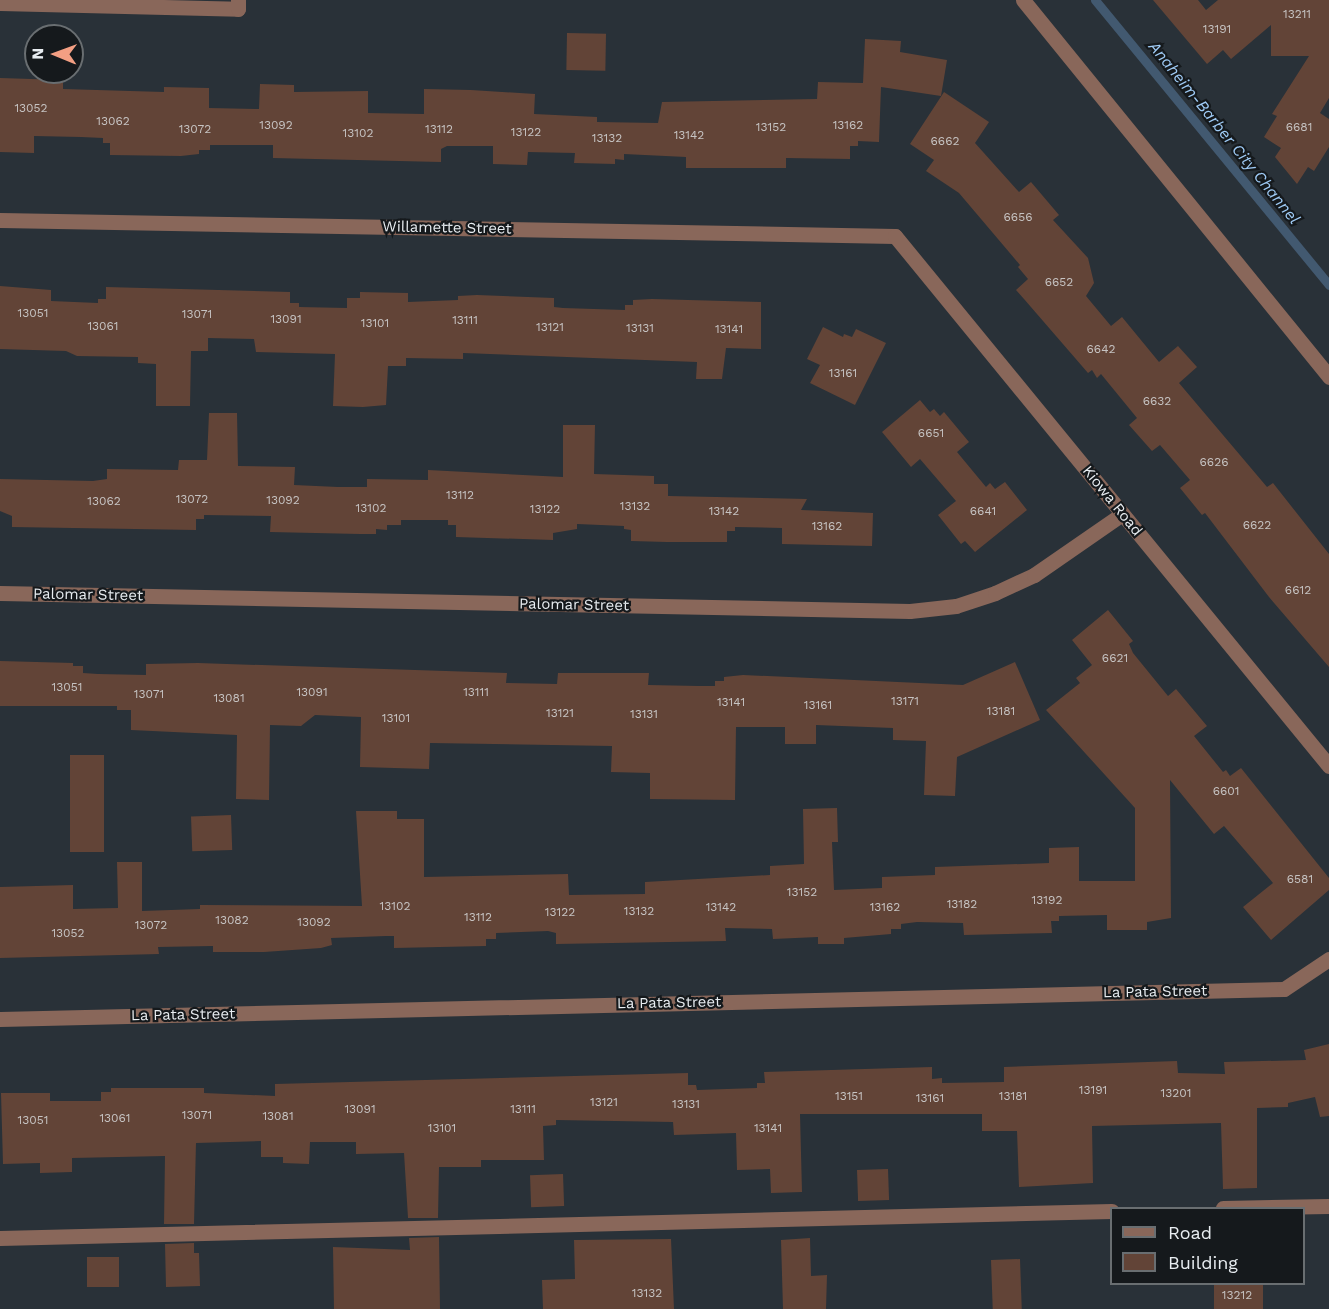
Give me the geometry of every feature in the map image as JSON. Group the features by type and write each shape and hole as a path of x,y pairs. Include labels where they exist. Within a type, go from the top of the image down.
{"street":[{"path":"0,3 238,9 238,0"},
{"path":"1023,0 1329,377"},
{"name":"Willamette Street","path":"0,220 895,236"},
{"name":"Kiowa Road","path":"895,236 1329,766"},
{"name":"Palomar Street","path":"0,593 910,611 956,606 1005,589 1034,575 1122,514"},
{"name":"La Pata Street","path":"0,1019 1284,988 1329,959"},
{"path":"1294,1207 1329,1206"},
{"path":"0,1238 1110,1211"}],"building":[{"path":"1153,0 1198,0 1206,10 1218,0 1329,0 1329,98 1320,113 1329,119 1329,147 1314,171 1308,167 1297,184 1275,157 1281,148 1264,137 1277,116 1272,114 1309,56 1271,56 1271,25 1231,59 1223,50 1207,64"},
{"path":"567,33 606,34 605,71 566,70"},
{"path":"865,39 901,41 900,52 947,60 941,96 881,87 879,142 858,141 858,146 850,146 850,159 786,158 786,168 686,168 686,157 624,154 624,160 615,159 615,164 574,163 575,153 528,152 527,165 493,164 493,146 447,146 441,149 441,162 273,158 273,145 210,145 210,150 199,150 199,154 181,156 110,155 110,143 103,143 103,138 34,136 34,153 0,152 0,78 24,79 24,84 63,84 63,89 164,92 164,87 209,88 209,108 259,109 260,84 294,85 294,92 368,91 368,113 424,114 424,89 535,94 534,114 597,117 597,122 658,123 662,102 817,99 818,82 863,83"},
{"path":"944,92 989,122 975,143 1019,192 1031,182 1059,215 1053,220 1088,258 1094,283 1086,296 1111,326 1122,317 1159,362 1178,346 1197,367 1179,383 1267,487 1273,483 1329,554 1329,667 1269,597 1205,513 1202,515 1180,488 1190,480 1160,445 1152,451 1129,425 1137,418 1101,374 1097,378 1092,370 1088,373 1016,290 1028,279 1018,267 1020,265 959,193 926,171 934,160 910,144"},
{"path":"0,286 51,290 51,301 98,303 98,299 106,299 106,287 290,292 290,303 299,303 299,307 347,308 347,298 360,298 360,292 408,293 408,302 458,300 458,296 477,295 554,298 554,307 625,310 625,305 633,305 633,300 761,302 761,349 726,348 722,379 696,379 697,362 463,353 463,359 406,358 406,366 388,366 386,405 363,407 333,406 335,354 256,352 254,339 208,338 208,351 191,351 190,406 156,406 156,364 138,363 138,357 77,356 66,351 0,349"},
{"path":"823,327 843,337 844,334 852,337 856,329 886,343 855,405 810,383 820,365 807,359"},
{"path":"920,400 930,412 934,409 940,416 944,412 969,442 957,452 986,487 990,483 995,489 1005,482 1027,510 975,552 965,541 961,544 938,515 956,501 920,459 911,467 882,432"},
{"path":"209,413 237,413 238,466 295,467 294,485 338,487 367,487 367,479 428,480 428,470 563,477 563,425 595,425 594,474 654,476 654,484 668,484 668,496 807,499 801,510 873,513 872,546 782,544 782,528 735,527 735,531 727,531 727,542 631,541 631,530 624,529 624,526 577,524 577,529 553,533 553,540 456,537 456,525 448,525 448,520 401,520 401,525 387,525 387,530 376,529 376,534 270,532 271,516 204,515 204,519 196,519 196,530 12,527 12,516 0,511 0,479 93,481 107,479 107,469 178,470 179,460 207,460"},
{"path":"1108,610 1133,641 1129,644 1133,653 1168,696 1176,689 1207,726 1194,736 1223,772 1226,770 1230,776 1241,768 1329,878 1329,890 1271,940 1243,907 1273,883 1224,826 1214,834 1170,780 1171,918 1147,922 1147,930 1107,930 1107,915 1059,916 1059,921 1051,921 1052,933 964,935 963,923 917,922 901,924 901,929 891,929 891,934 844,938 844,944 818,944 818,937 773,939 772,929 725,928 726,941 556,944 556,933 548,931 496,933 496,939 486,939 486,946 394,948 394,936 386,936 331,938 332,945 321,948 264,952 213,952 213,946 158,947 159,954 0,958 0,887 73,885 73,909 118,908 117,862 142,862 142,911 200,909 200,905 362,906 356,811 397,811 397,819 424,819 424,877 568,874 569,895 645,894 645,882 770,875 770,866 804,864 803,809 837,808 838,842 832,842 834,890 882,888 882,877 935,875 935,867 1049,863 1049,848 1079,847 1079,881 1135,881 1135,808 1046,710 1080,683 1076,678 1092,665 1072,640"},
{"path":"0,661 73,663 73,666 83,666 83,673 98,674 146,675 146,664 198,663 507,673 506,683 557,684 558,673 649,673 648,685 699,686 715,686 715,681 724,681 724,677 743,675 963,685 1015,662 1040,720 957,757 955,796 924,795 926,741 893,740 893,728 816,725 816,744 785,744 785,727 736,727 735,800 650,799 650,773 611,772 612,746 430,743 429,769 360,767 361,717 315,715 301,726 270,725 269,800 236,799 237,735 131,730 131,710 117,710 117,706 0,706"},
{"path":"70,755 104,755 104,852 70,852"},
{"path":"231,815 232,850 192,851 191,816"},
{"path":"1329,1044 1329,1116 1320,1117 1315,1097 1288,1103 1288,1107 1257,1108 1257,1188 1223,1189 1221,1123 1092,1126 1093,1183 1019,1187 1017,1131 982,1131 982,1114 800,1114 802,1192 771,1193 770,1169 737,1170 736,1133 674,1135 673,1122 556,1120 556,1125 543,1126 544,1160 481,1160 481,1167 439,1167 438,1218 408,1218 404,1153 356,1154 356,1142 310,1142 309,1164 283,1163 283,1157 261,1157 261,1141 196,1143 194,1224 164,1224 165,1156 72,1158 72,1172 40,1173 40,1163 3,1164 1,1093 50,1093 50,1101 101,1101 101,1092 111,1092 111,1088 204,1088 204,1093 275,1096 275,1084 688,1073 688,1085 696,1085 697,1090 757,1088 757,1083 765,1083 764,1072 932,1067 932,1079 942,1078 942,1083 1004,1082 1004,1067 1177,1061 1178,1073 1225,1074 1224,1062 1306,1060 1304,1050"},
{"path":"888,1169 889,1200 858,1201 857,1170"},
{"path":"563,1174 564,1206 531,1207 530,1175"},
{"path":"439,1237 440,1309 334,1309 333,1247 410,1250 409,1238"},
{"path":"810,1238 811,1276 827,1275 826,1309 783,1309 781,1240"},
{"path":"671,1239 674,1309 543,1309 542,1280 575,1279 574,1240"},
{"path":"194,1243 194,1253 199,1253 200,1286 166,1287 165,1244"},
{"path":"87,1257 119,1257 119,1287 87,1287"},
{"path":"1020,1259 1022,1309 993,1309 991,1260"},
{"path":"1214,1285 1263,1285 1263,1309 1214,1309"}],"waterway":[{"name":"Anaheim-Barber City Channel","path":"1095,0 1329,285"}]}
